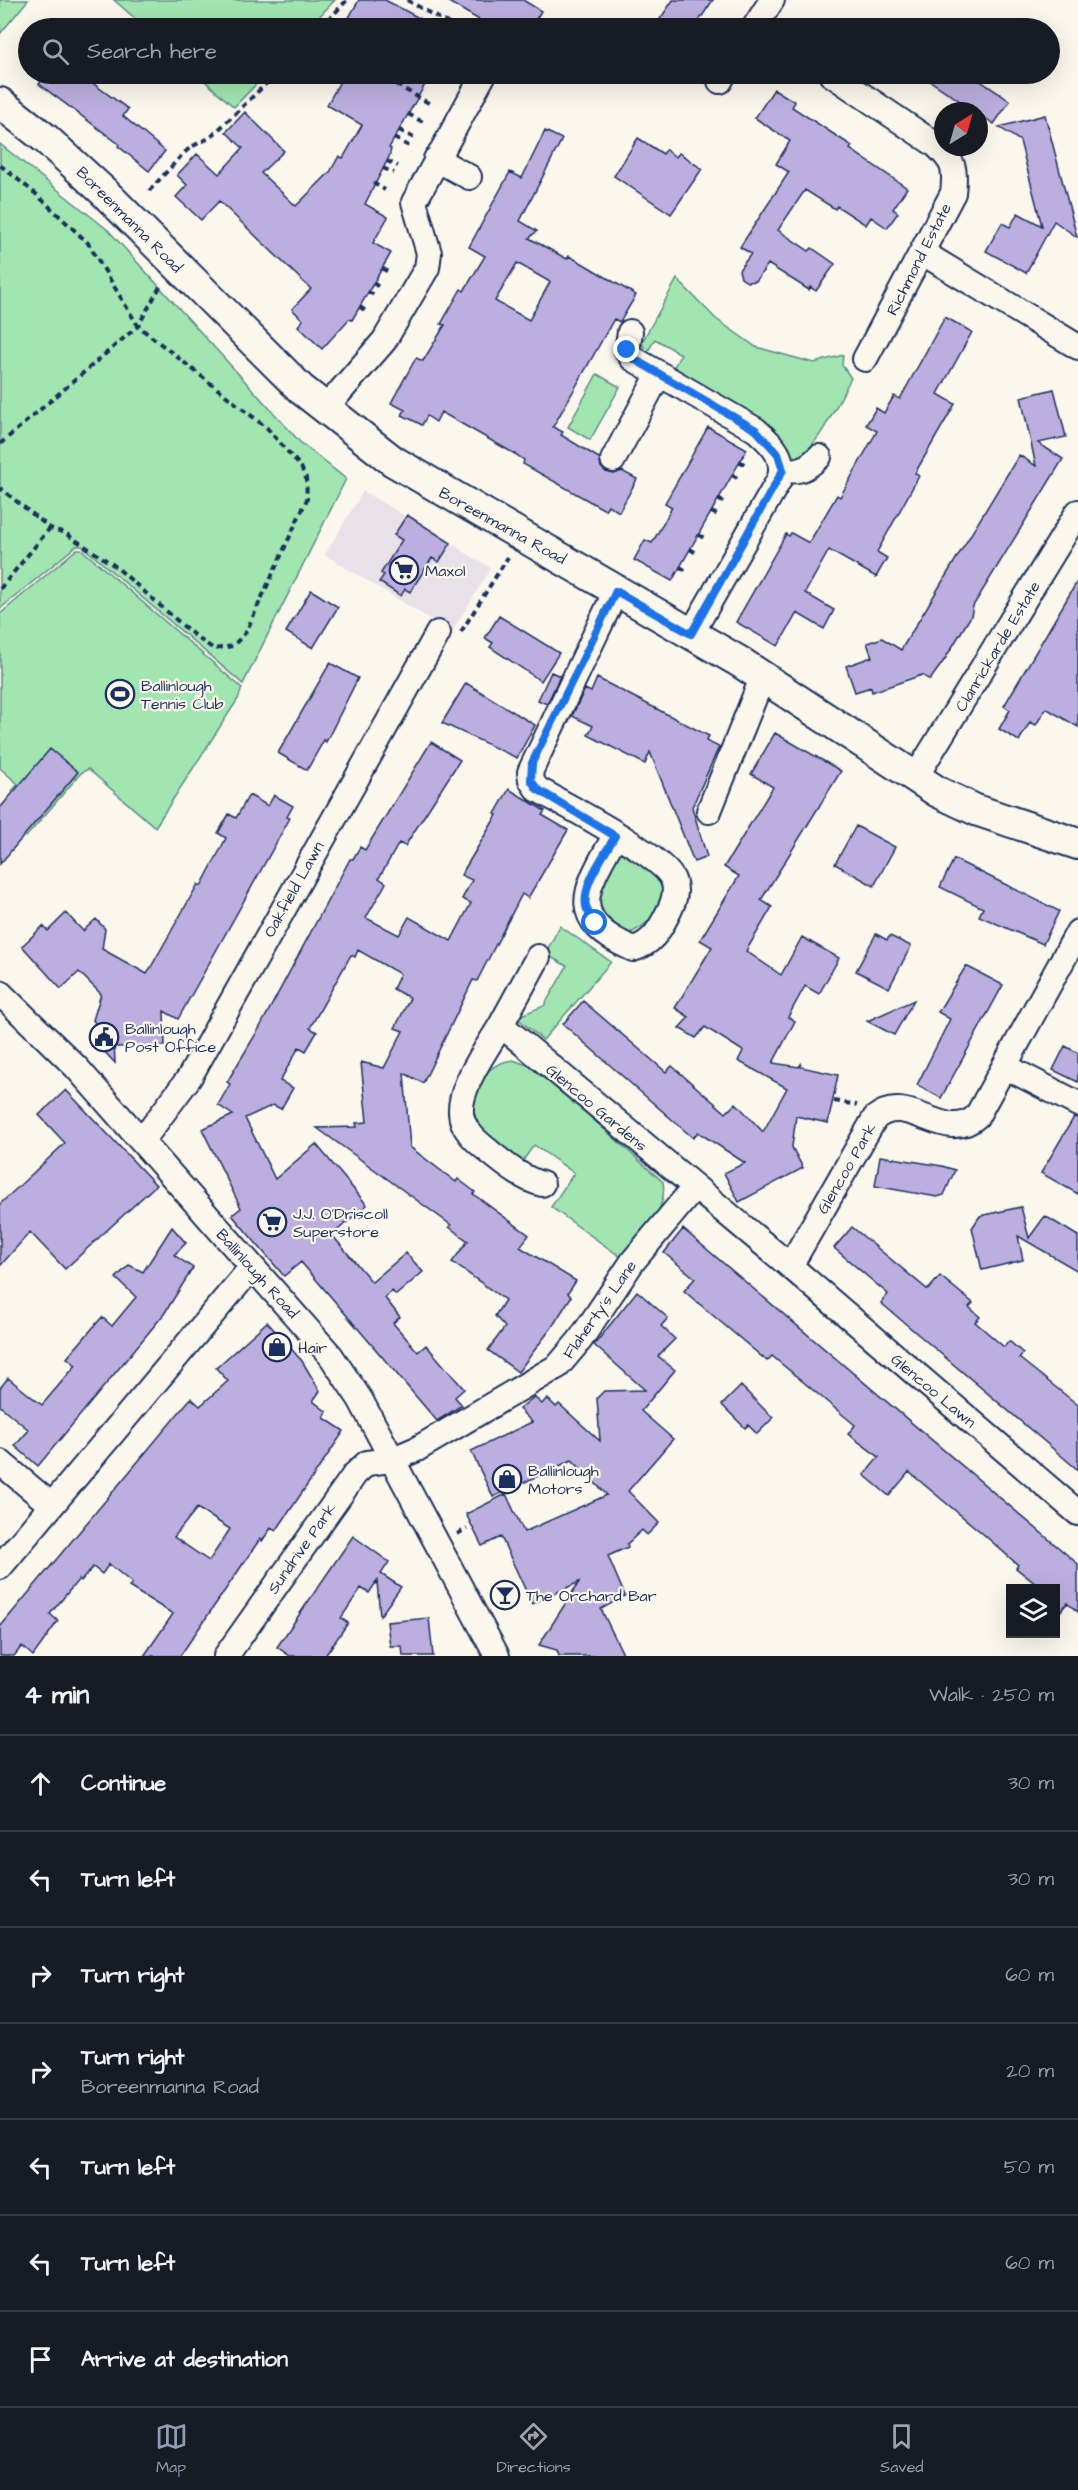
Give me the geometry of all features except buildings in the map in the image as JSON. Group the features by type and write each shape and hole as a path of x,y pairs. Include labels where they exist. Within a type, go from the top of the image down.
{"main road":[{"name":"Boreenmanna Road","path":"0,103 76,165 278,368 325,409 393,461 763,676 915,778 976,810 1078,844"}],"street":[{"path":"763,18 772,0"},
{"path":"325,409 384,341 426,268 429,253 414,202 478,84"},
{"name":"Richmond Estate","path":"846,84 936,145 950,158 955,174 953,193 865,359"},
{"path":"436,159 469,177"},
{"path":"923,253 1076,347"},
{"path":"630,332 627,350 632,358 756,430 778,454 783,470 691,634"},
{"path":"613,460 659,374"},
{"path":"783,470 797,472 807,468 819,457"},
{"name":"Clanrickarde Estate","path":"915,778 1078,512"},
{"path":"615,836 591,881 586,906 605,935 633,949 651,941 674,902 675,886 672,878 656,860 537,789 531,780 530,772 616,591"},
{"name":"Oakfield Lawn","path":"142,1141 189,1078 447,636"},
{"path":"709,811 763,676"},
{"name":"Glencoo Park","path":"790,1266 874,1118 883,1111 894,1108 958,1127 969,1124 978,1116 1078,932"},
{"path":"538,957 464,1091 460,1109 463,1122 472,1137 529,1181 542,1184"},
{"name":"Ballinlough Road","path":"0,993 76,1067 331,1356 360,1399 495,1655"},
{"name":"Glencoo Gardens","path":"501,1025 694,1188"},
{"path":"1006,1067 1078,1104"},
{"path":"694,1188 790,1266"},
{"name":"Flaherty's Lane","path":"392,1460 457,1427 558,1366 580,1340 628,1267 694,1188"},
{"name":"Glencoo Lawn","path":"790,1266 1078,1513"},
{"path":"0,1567 252,1267"},
{"name":"Sundrive Park","path":"226,1656 345,1485 367,1463 392,1460"},
{"path":"0,1462 51,1505"}],"path":[{"path":"330,18 347,0"},
{"path":"407,0 438,18"},
{"path":"149,191 182,155 211,137 266,84"},
{"path":"395,84 432,105"},
{"path":"408,114 423,122"},
{"path":"399,130 414,138"},
{"path":"394,138 409,146"},
{"path":"387,161 398,166"},
{"path":"0,165 36,194 88,243 138,326 267,428 301,467 306,478 307,499 246,632 233,646 214,649 196,638 115,566 65,533 50,528 0,488"},
{"path":"383,168 394,173"},
{"path":"373,183 385,190"},
{"path":"0,444 138,326 157,290 178,267"},
{"path":"382,268 388,272"},
{"path":"373,283 380,287"},
{"path":"368,292 375,295"},
{"path":"360,307 366,311"},
{"path":"740,461 748,466"},
{"path":"732,475 741,480"},
{"path":"718,499 726,504"},
{"path":"711,512 720,516"},
{"path":"0,589 50,528"},
{"path":"447,636 510,554 517,534"},
{"path":"698,534 707,539"},
{"path":"690,549 698,554"},
{"path":"680,567 688,572"},
{"path":"834,1101 864,1106"}],"shaded area":[{"path":"363,491 491,568 452,632 325,555"}],"green space":[{"path":"0,0 28,0 0,34"},
{"path":"114,0 335,0 318,18 135,18"},
{"path":"208,84 256,84 234,107"},
{"path":"0,144 108,230 300,442 346,479 243,684 82,546 76,546 0,609"},
{"path":"677,279 716,319 756,347 814,363 843,355 842,365 851,378 826,426 808,449 799,456 791,457 672,370 681,354 655,339 646,355 642,342"},
{"path":"597,374 620,387 590,440 568,427"},
{"name":"Ballinlough Tennis Club","path":"77,549 81,549 242,688 238,699 155,827 88,769 81,773 26,837 1,816 17,795 12,791 18,784 0,768 0,614"},
{"path":"618,851 639,862 657,877 662,895 660,904 650,920 626,934 602,919 594,891"},
{"path":"560,926 611,962 543,1040 516,1017 544,1006 567,966 545,954"},
{"path":"513,1060 530,1066 546,1077 663,1182 663,1193 657,1214 625,1260 551,1207 574,1173 534,1145 522,1162 492,1143 477,1124 474,1112 476,1088 490,1070 500,1063"}],"place":[{"name":"Maxol","path":"404,570"},
{"name":"Ballinlough Tennis Club","path":"120,694"},
{"name":"Ballinlough Post Office","path":"104,1037"},
{"name":"J.J. O'Driscoll Superstore","path":"272,1222"},
{"name":"Hair","path":"277,1347"},
{"name":"Ballinlough Motors","path":"507,1479"},
{"name":"The Orchard Bar","path":"505,1595"}],"route":[{"path":"595,923 586,906 587,894 591,881 615,836 537,789 531,780 532,763 616,591 691,634 783,470 778,454 769,441 756,430 632,358 627,350"}]}
